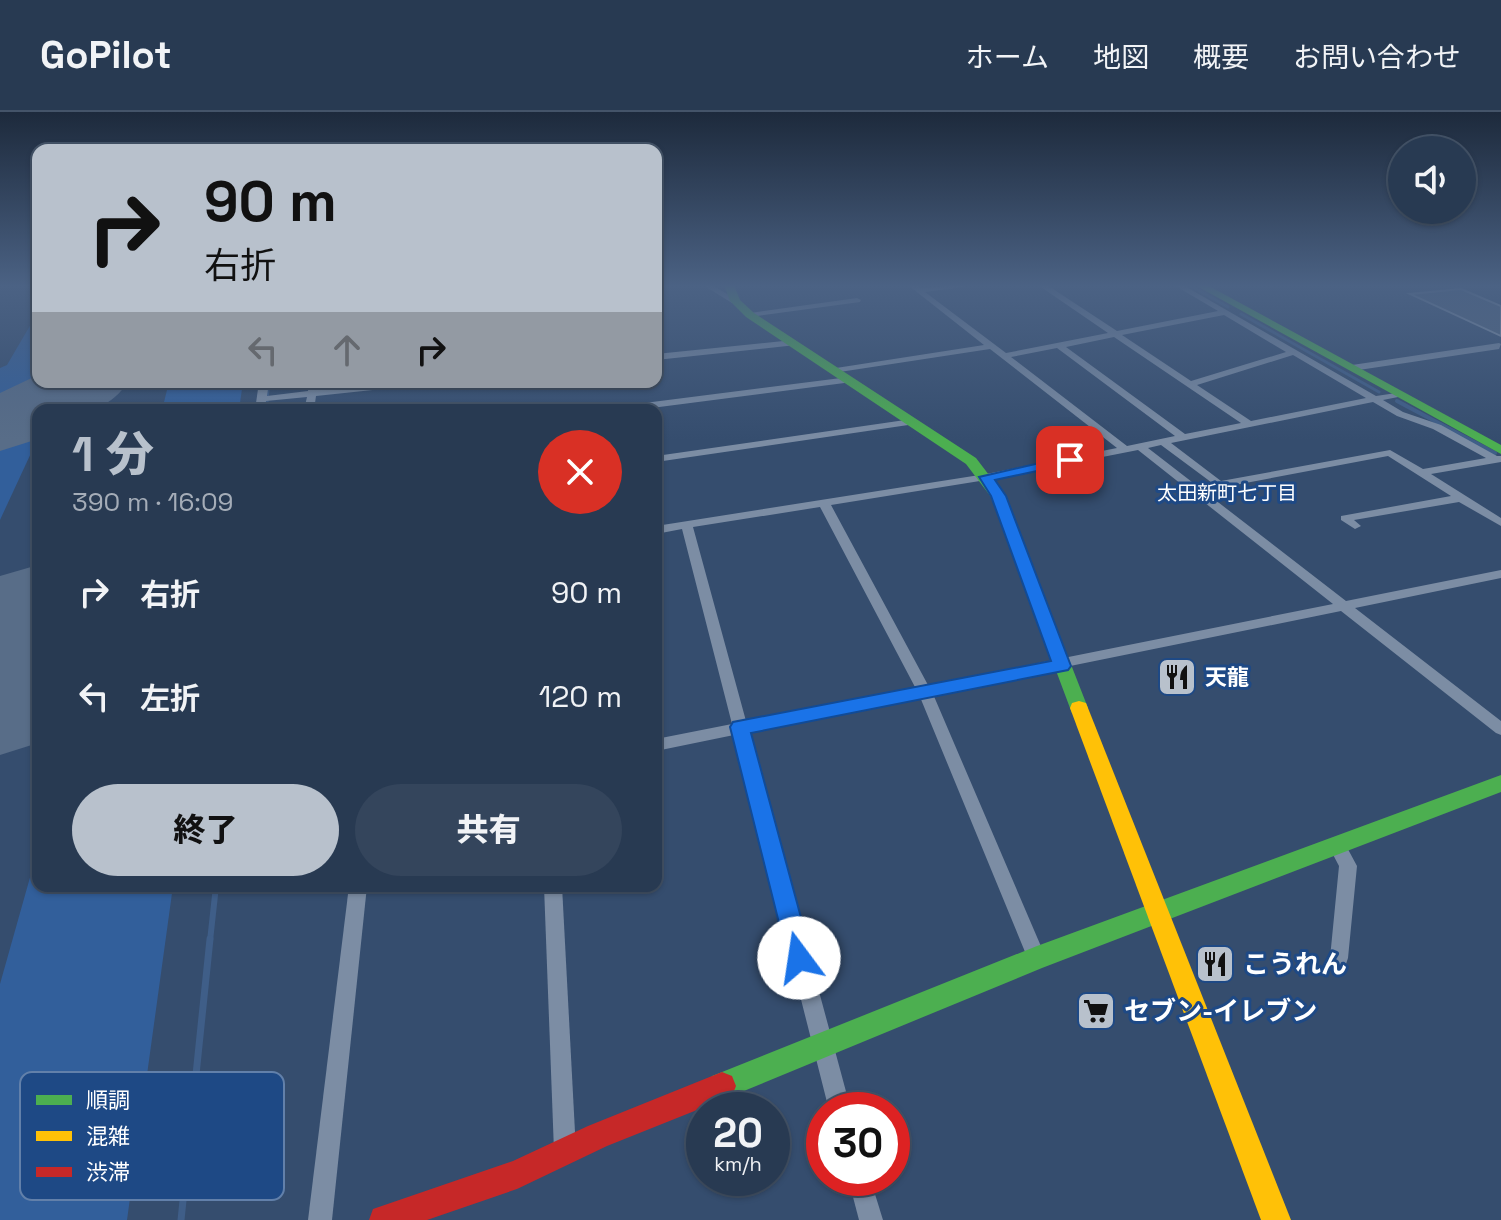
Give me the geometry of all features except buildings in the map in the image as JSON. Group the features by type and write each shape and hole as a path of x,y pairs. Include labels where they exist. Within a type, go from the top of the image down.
{"street":[{"path":"783,337 971,461 998,496 1276,1220"},
{"path":"980,337 1125,449"},
{"path":"1005,356 1102,337"},
{"path":"1120,337 1249,424"},
{"path":"1272,337 1375,399 1500,457"},
{"path":"1287,337 1400,394 1500,457"},
{"path":"662,356 793,343"},
{"path":"1058,345 1183,437"},
{"path":"653,404 842,376 992,346"},
{"path":"1352,368 1499,346"},
{"path":"1190,384 1294,352"},
{"path":"310,404 312,388"},
{"path":"261,404 311,393 361,388"},
{"path":"662,529 986,477 1400,394"},
{"path":"662,458 912,422"},
{"path":"1163,442 1219,485 1390,453 1501,523"},
{"path":"1140,446 1501,729"},
{"path":"1421,473 1500,457"},
{"path":"1355,526 1345,518 1461,498"},
{"path":"824,503 925,692 1037,958"},
{"path":"687,525 835,1092"},
{"path":"662,744 1062,666 1501,574"},
{"path":"384,1220 517,1174 565,1151 1037,958 1501,783"},
{"path":"1337,845 1348,866 1339,958"},
{"path":"320,1220 357,892"},
{"path":"553,892 565,1151"},
{"path":"864,1196 871,1220"}],"shaded area":[{"path":"24,337 32,337 32,388 35,388 0,406 0,368 7,365"},
{"path":"168,388 242,388 240,404 164,404"},
{"path":"32,433 32,451 0,520 0,448"},
{"path":"32,870 32,892 172,892 147,1072 20,1072 20,1200 130,1200 127,1220 0,1220 0,984"}],"waterway":[{"path":"1281,337 1379,392"},
{"path":"267,399 268,388"},
{"path":"266,404 267,397"},
{"path":"1397,401 1495,453"},
{"path":"210,941 215,892"},
{"path":"196,1072 210,939"},
{"path":"181,1220 183,1200"}],"taxiway":[{"path":"0,666 16,663"}],"runway":[{"path":"43,404 76,388"},
{"path":"0,425 32,409"},
{"path":"0,707 32,619"}],"traffic: fast":[{"path":"783,337 971,461 998,496 1079,708"},
{"path":"1294,337 1501,450"},
{"path":"722,1086 1037,958 1501,783"}],"traffic: slow":[{"path":"1079,708 1276,1220"}],"traffic: jam":[{"path":"384,1220 517,1174 598,1136 722,1086"}],"place":[{"name":"天龍","path":"1177,677"},
{"name":"こうれん","path":"1215,964"},
{"name":"セブン-イレブン","path":"1096,1011"}],"district":[{"name":"太田新町七丁目","path":"1227,493"}],"route":[{"path":"799,958 740,727 1062,666 998,496 986,477 1070,460"}]}
